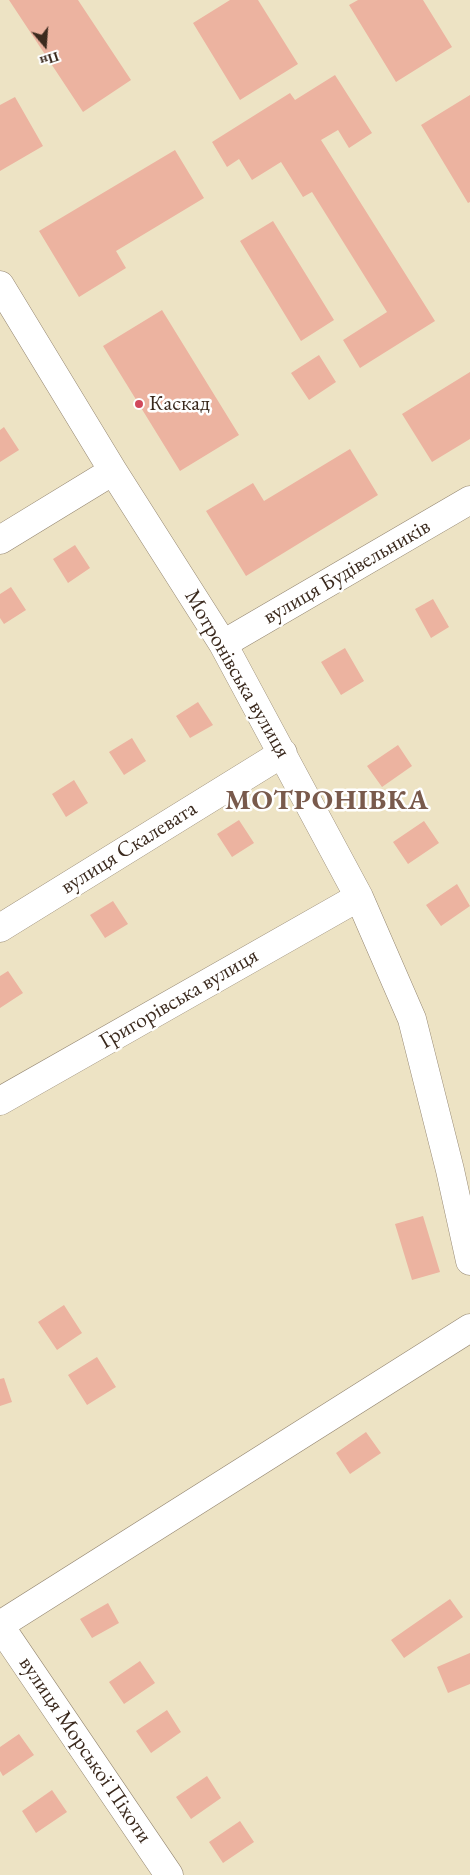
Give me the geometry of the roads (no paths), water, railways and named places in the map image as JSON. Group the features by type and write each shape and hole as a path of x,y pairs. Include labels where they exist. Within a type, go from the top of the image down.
{"street":[{"name":"Мотронівська вулиця","path":"0,286 113,471 223,644 359,897 412,1019 450,1170 470,1261"},
{"path":"0,540 113,471"},
{"name":"вулиця Будівельників","path":"223,644 470,500"},
{"name":"вулиця Скалевата","path":"0,928 283,754"},
{"name":"Григорівська вулиця","path":"0,1101 359,897"},
{"path":"0,1625 470,1328"},
{"name":"вулиця Морської Піхоти","path":"0,1625 169,1875"}],"place":[{"name":"Каскад","path":"139,404"}],"district":[{"name":"МОТРОНІВКА","path":"327,801"}]}
